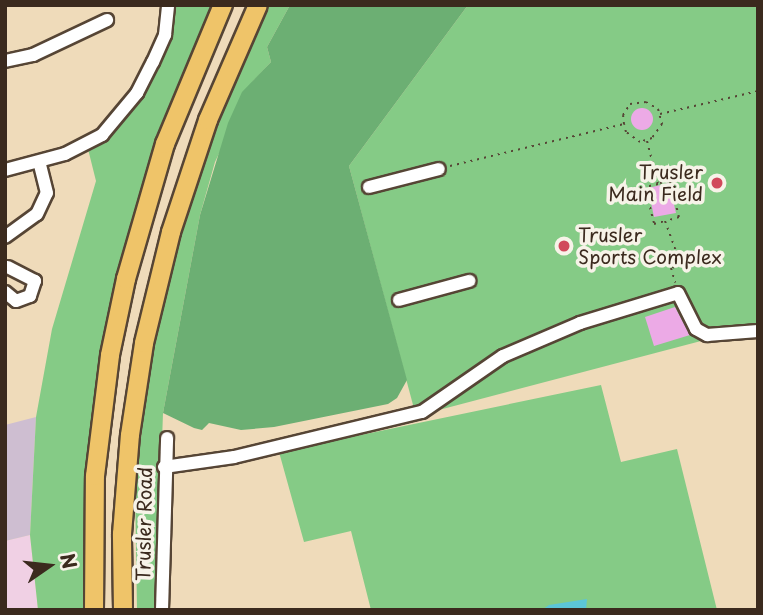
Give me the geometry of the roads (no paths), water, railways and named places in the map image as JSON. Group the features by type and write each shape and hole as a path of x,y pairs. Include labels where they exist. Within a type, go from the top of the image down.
{"highway":[{"path":"94,610 95,476 110,355 126,279 165,144 223,5"},
{"path":"123,610 122,534 130,435 144,343 171,232 208,120 258,5"}],"street":[{"path":"5,170 39,162 90,143 115,122 153,62 165,35 168,5"},
{"path":"5,61 44,51 107,20"},
{"path":"5,237 37,214 47,193 39,162"},
{"path":"369,187 439,169"},
{"path":"5,292 16,301 30,296 35,281 6,266"},
{"path":"399,300 469,281"},
{"path":"164,467 234,457 422,412 503,356 580,323 678,293 696,329 707,335 758,331"},
{"name":"Trusler Road","path":"162,610 166,438"}],"water":[{"path":"587,599 586,610 542,610 549,605"}],"place":[{"name":"Trusler Main Field","path":"717,183"},
{"name":"Trusler Sports Complex","path":"564,246"}]}
